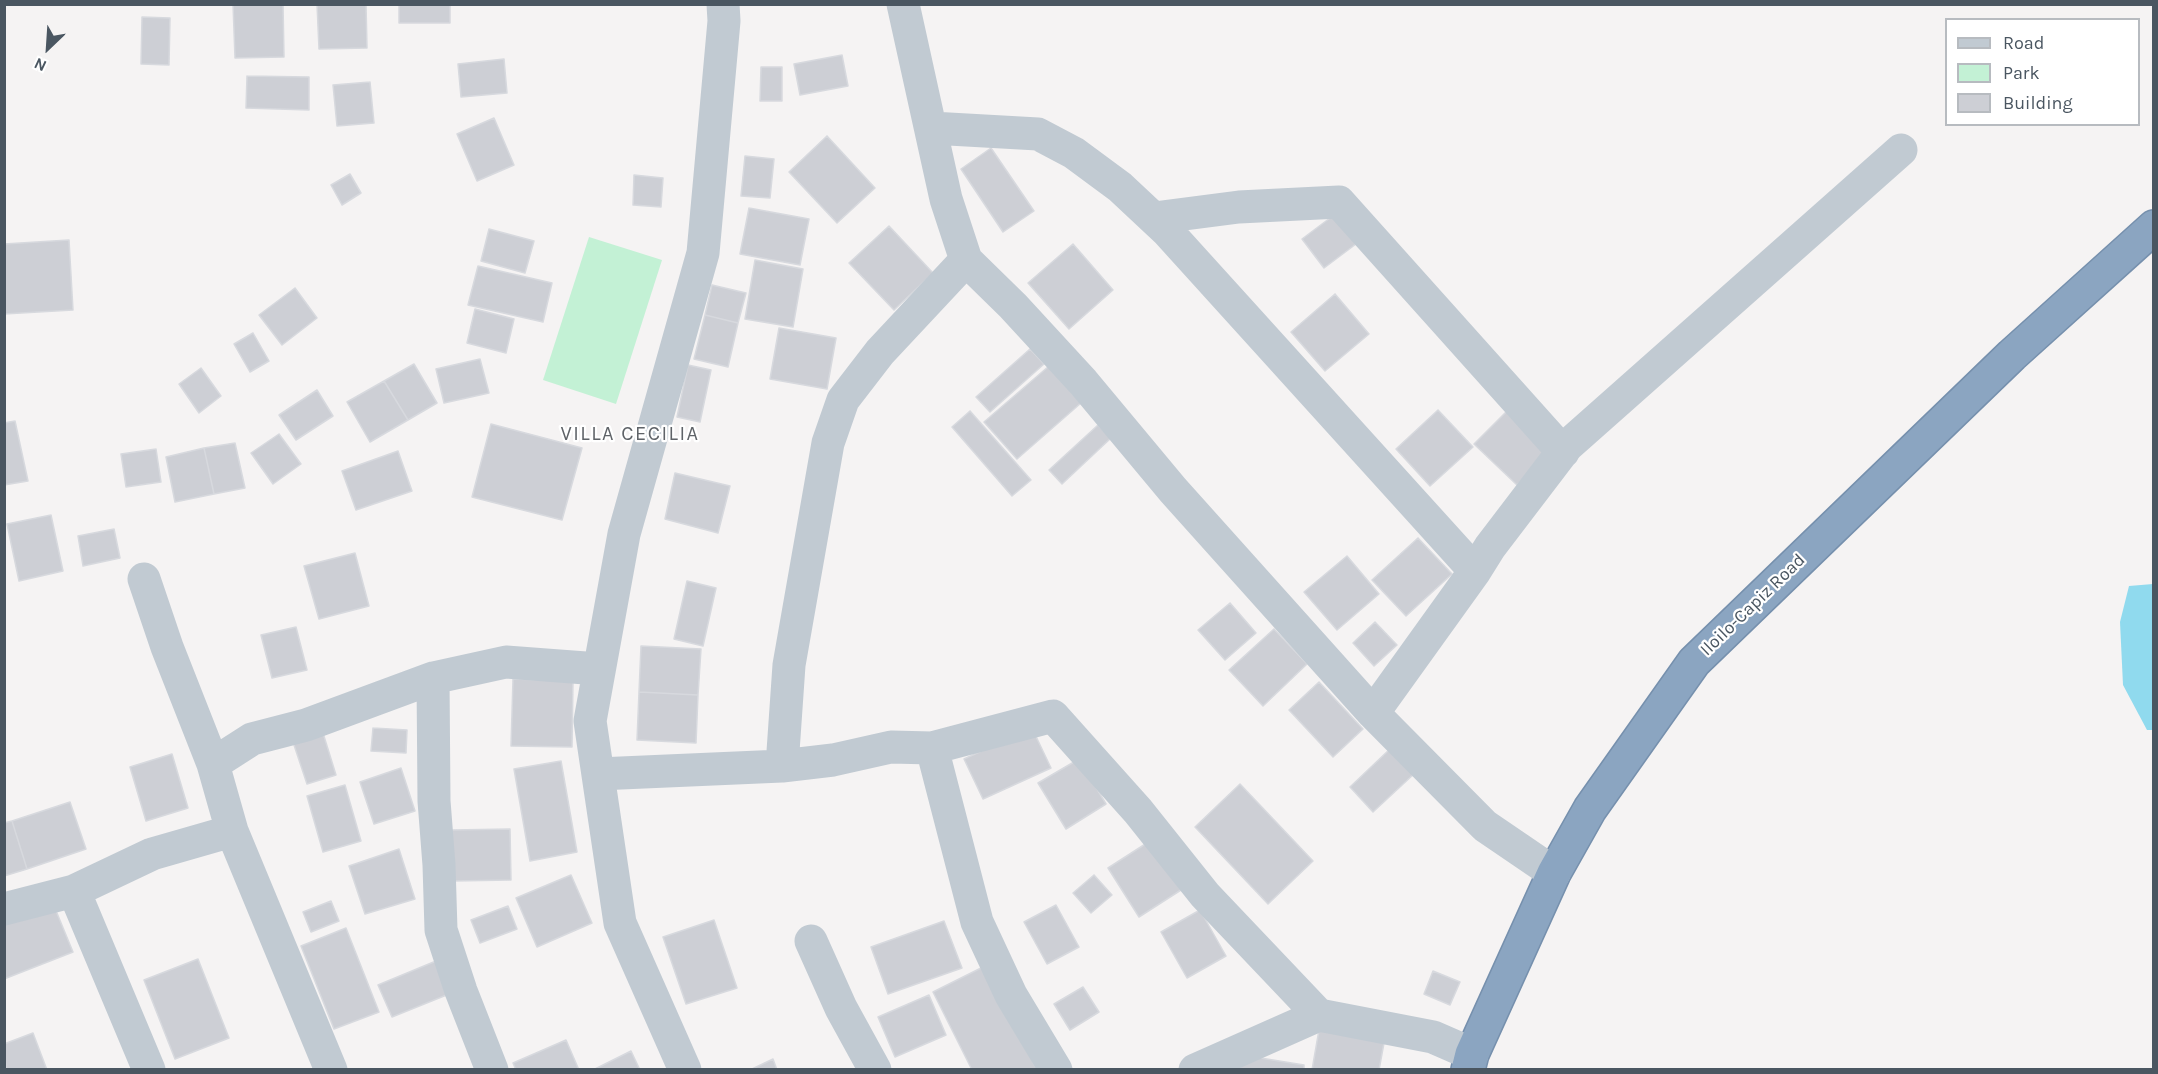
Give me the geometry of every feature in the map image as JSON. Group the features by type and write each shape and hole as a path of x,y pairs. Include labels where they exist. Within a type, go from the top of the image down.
{"highway":[{"name":"Iloilo-Capiz Road","path":"1470,1062 1554,873 1590,809 1694,662 2012,355 2154,227"}],"street":[{"path":"685,1070 620,923 590,721 624,534 704,253 724,21 723,4"},
{"path":"903,4 946,199 966,260 1013,306 1083,382 1173,490 1373,713 1485,826 1554,873"},
{"path":"931,128 1038,134 1074,153 1120,187 1154,218 1475,571"},
{"path":"1373,713 1490,547 1567,446 1901,150"},
{"path":"1154,218 1239,207 1339,202 1563,452"},
{"path":"782,766 789,665 828,443 843,400 880,352 966,260"},
{"path":"144,579 167,646 213,764 232,831 331,1070"},
{"path":"213,764 252,740 306,725 433,678 506,662 599,669"},
{"path":"433,678 434,801 441,930 461,991 492,1070"},
{"path":"598,774 782,766 833,760 891,747 932,748 1053,716 1138,811 1205,895 1319,1015"},
{"path":"932,748 977,922 1011,994 1056,1070"},
{"path":"4,909 74,891 152,854 232,831"},
{"path":"74,891 149,1070"},
{"path":"811,940 841,1008 875,1070"},
{"path":"1197,1069 1319,1015 1433,1037 1470,1062"}],"green space":[{"path":"589,237 662,260 616,404 543,380"}],"water":[{"path":"2153,584 2154,730 2147,730 2123,685 2120,622 2129,586"}],"building":[{"path":"233,4 283,4 284,57 235,58"},
{"path":"317,4 366,4 367,48 319,49"},
{"path":"399,4 450,4 450,23 399,23"},
{"path":"142,17 170,18 169,65 141,64"},
{"path":"842,55 848,86 800,95 794,64"},
{"path":"504,59 507,93 461,97 458,64"},
{"path":"761,67 782,67 782,101 760,101"},
{"path":"247,76 309,77 309,110 246,108"},
{"path":"370,82 374,123 337,126 333,85"},
{"path":"494,118 514,165 477,181 457,134"},
{"path":"827,136 875,188 837,223 789,172"},
{"path":"991,148 1034,211 1003,232 961,169"},
{"path":"745,156 774,159 770,198 741,196"},
{"path":"350,174 361,193 342,205 331,185"},
{"path":"634,175 663,178 661,207 633,205"},
{"path":"749,208 809,219 800,265 740,254"},
{"path":"1334,215 1356,244 1324,268 1302,239"},
{"path":"889,226 933,273 894,310 849,263"},
{"path":"489,229 534,241 525,273 481,261"},
{"path":"69,240 73,310 4,314 4,244"},
{"path":"1073,244 1113,290 1069,329 1028,283"},
{"path":"755,260 803,269 793,327 745,319"},
{"path":"478,266 552,283 543,322 468,305"},
{"path":"712,285 746,293 738,323 705,315"},
{"path":"295,288 317,318 282,345 259,315"},
{"path":"1335,294 1369,334 1325,371 1291,332"},
{"path":"475,309 514,319 506,353 467,343"},
{"path":"705,315 738,323 728,367 694,359"},
{"path":"779,328 836,338 827,389 770,379"},
{"path":"253,333 269,361 250,372 234,344"},
{"path":"1030,349 1044,364 990,412 976,397"},
{"path":"480,359 489,393 444,403 436,369"},
{"path":"414,364 437,403 408,420 384,381"},
{"path":"688,365 711,370 700,422 677,417"},
{"path":"1049,366 1081,403 1017,459 984,422"},
{"path":"201,368 221,396 199,413 179,384"},
{"path":"384,381 408,420 370,442 347,402"},
{"path":"317,390 333,416 296,440 279,415"},
{"path":"1510,408 1552,450 1517,485 1474,444"},
{"path":"1438,410 1473,447 1430,486 1396,449"},
{"path":"970,411 1031,480 1012,496 952,427"},
{"path":"15,421 28,481 4,485 4,423"},
{"path":"491,424 582,448 562,520 472,497"},
{"path":"1098,425 1111,438 1062,484 1049,470"},
{"path":"279,434 301,464 273,484 251,453"},
{"path":"235,443 245,488 214,494 204,448"},
{"path":"204,448 214,494 175,502 166,457"},
{"path":"156,449 161,482 126,487 121,454"},
{"path":"398,451 412,491 356,510 342,471"},
{"path":"675,473 730,486 718,533 665,519"},
{"path":"51,515 63,571 19,581 7,524"},
{"path":"114,529 120,558 83,566 78,536"},
{"path":"1418,538 1452,574 1406,616 1372,580"},
{"path":"355,553 369,606 319,619 304,566"},
{"path":"1347,556 1379,594 1337,630 1304,592"},
{"path":"687,581 716,588 703,646 674,639"},
{"path":"1230,603 1256,633 1225,660 1198,630"},
{"path":"1375,622 1397,645 1374,666 1353,643"},
{"path":"296,627 307,670 272,678 261,635"},
{"path":"1274,629 1307,664 1263,706 1229,670"},
{"path":"641,646 701,649 698,695 639,692"},
{"path":"513,679 573,681 572,747 511,746"},
{"path":"1319,682 1363,729 1333,757 1289,710"},
{"path":"639,692 698,695 696,743 637,740"},
{"path":"373,728 407,730 406,753 371,751"},
{"path":"1032,728 1051,768 983,799 964,759"},
{"path":"323,733 336,775 307,784 293,742"},
{"path":"1391,748 1415,773 1373,812 1350,787"},
{"path":"172,754 188,808 146,821 130,767"},
{"path":"1079,759 1106,804 1066,829 1038,783"},
{"path":"561,761 577,852 530,861 514,769"},
{"path":"401,768 415,811 374,824 360,782"},
{"path":"1240,784 1313,861 1268,904 1195,827"},
{"path":"345,785 361,841 323,852 307,796"},
{"path":"70,802 86,849 27,869 12,821"},
{"path":"12,821 27,869 4,876 4,823"},
{"path":"510,829 511,880 453,881 452,830"},
{"path":"1150,841 1181,890 1139,917 1108,868"},
{"path":"399,849 415,899 365,914 349,866"},
{"path":"571,875 592,923 537,947 516,898"},
{"path":"1094,875 1112,895 1091,913 1073,893"},
{"path":"52,901 73,952 4,979 4,919"},
{"path":"331,901 339,921 311,932 303,912"},
{"path":"1056,905 1079,947 1047,964 1024,922"},
{"path":"508,906 517,929 480,943 471,920"},
{"path":"1200,910 1226,956 1187,978 1161,932"},
{"path":"714,920 737,988 686,1004 663,937"},
{"path":"944,921 962,968 888,994 871,947"},
{"path":"346,928 379,1012 334,1029 301,946"},
{"path":"198,959 229,1038 175,1059 144,980"},
{"path":"436,961 449,994 392,1017 378,985"},
{"path":"985,966 1037,1070 972,1070 933,992"},
{"path":"1433,971 1460,982 1450,1005 1424,994"},
{"path":"1083,987 1099,1012 1070,1030 1054,1004"},
{"path":"929,995 946,1035 895,1057 878,1017"},
{"path":"1319,1030 1384,1043 1379,1070 1312,1070"},
{"path":"33,1033 47,1070 6,1070 4,1044"},
{"path":"566,1040 579,1070 516,1070 513,1063"},
{"path":"631,1051 640,1070 593,1070"},
{"path":"1242,1055 1304,1065 1304,1070 1240,1070"},
{"path":"773,1059 777,1070 750,1070"}],"district":[{"name":"VILLA CECILIA","path":"630,434"}]}
